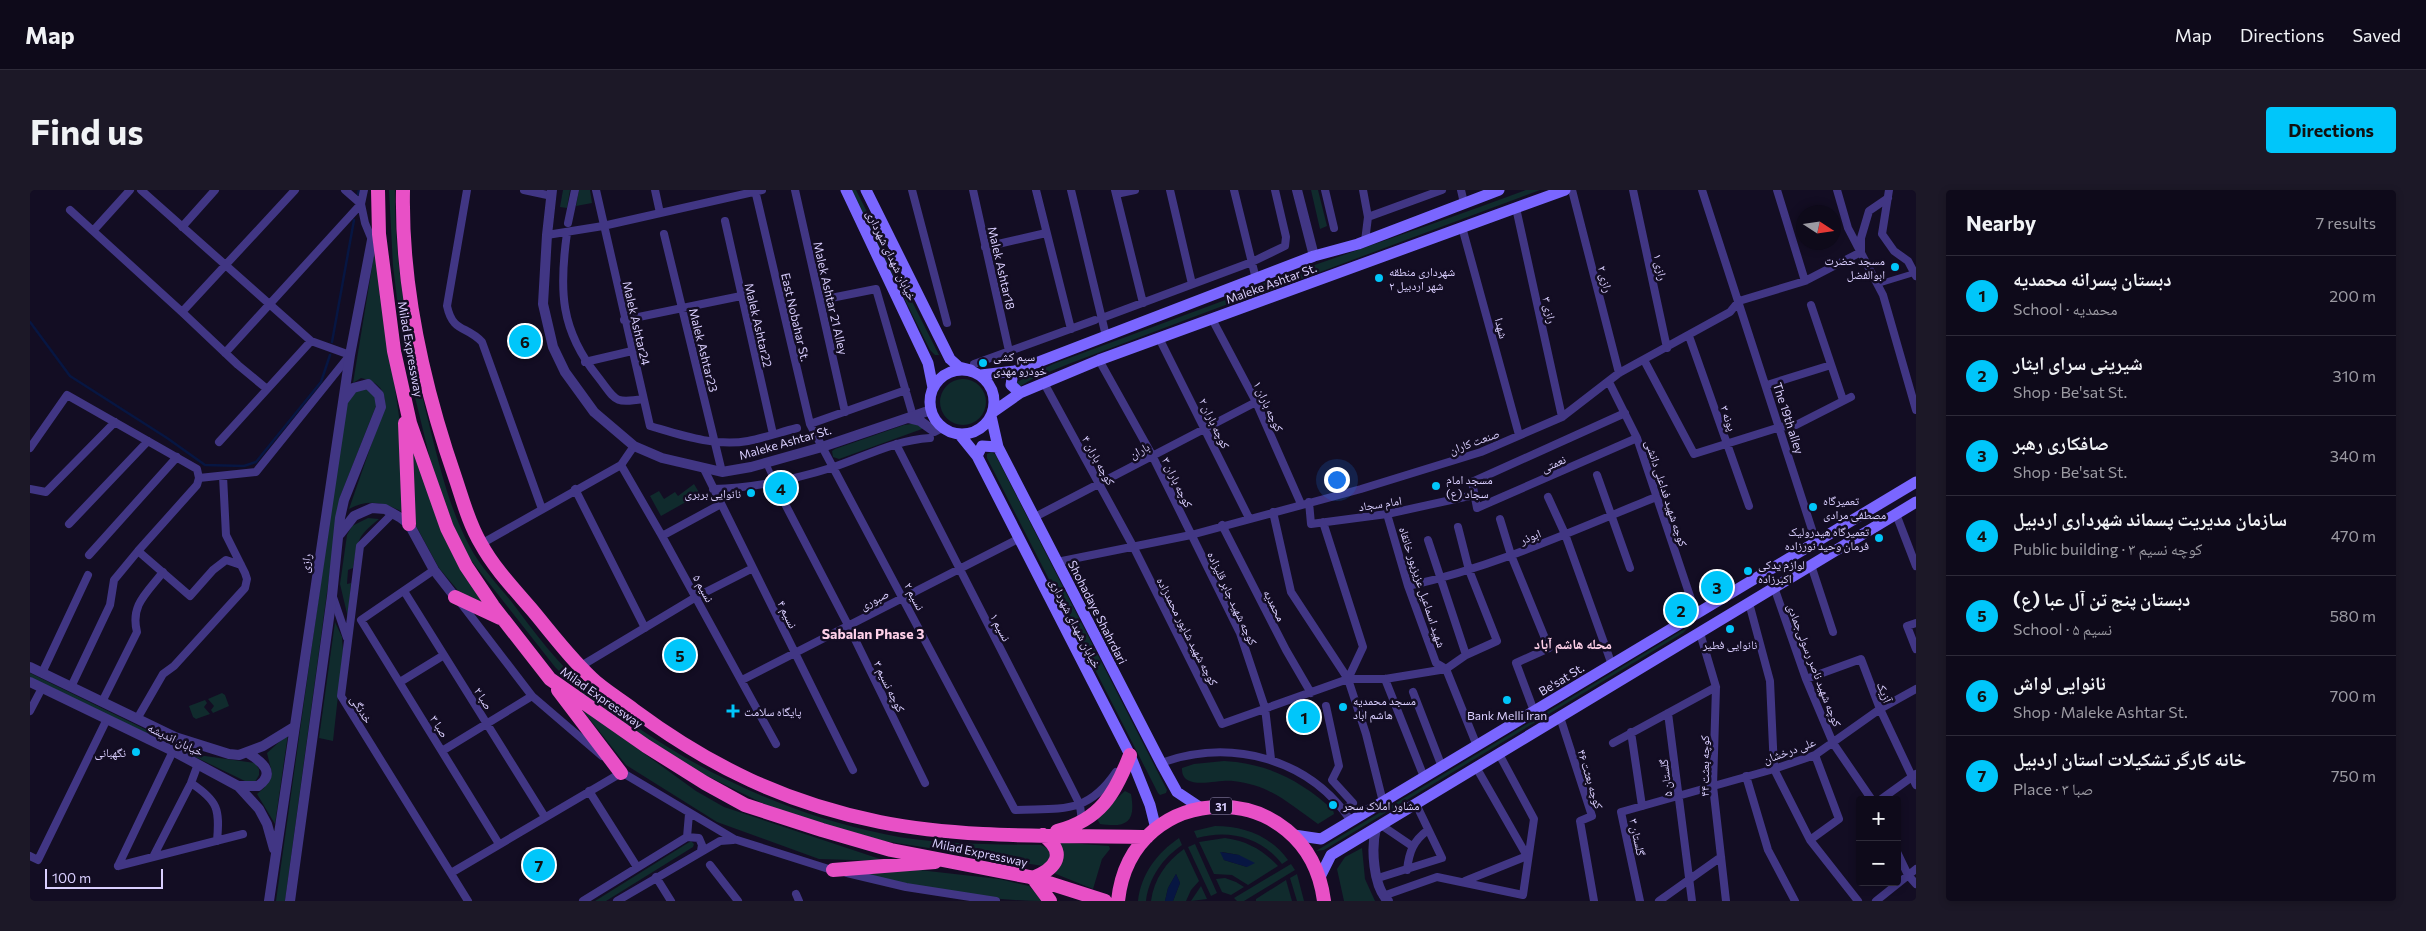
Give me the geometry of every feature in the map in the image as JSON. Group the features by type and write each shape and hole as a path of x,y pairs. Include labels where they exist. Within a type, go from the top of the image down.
{"highway":[{"name":"Milad Expressway","path":"378,190 375,237 394,351 410,423 447,528 466,566 550,679 646,746 705,783 745,805 797,823 891,850 1033,878 1105,901"},
{"name":"Milad Expressway","path":"403,190 406,256 421,355 441,435 468,516 481,544 519,594 597,682 657,727 711,762 762,788 879,822 932,831 1043,834 1152,833"},
{"path":"404,394 409,524"},
{"path":"455,597 505,620"},
{"path":"550,679 621,773"},
{"path":"1050,901 1033,878 1049,871 1054,865 1057,856 1056,848 1043,834 1072,827 1096,814 1122,776 1130,755"},
{"name":"31","path":"1118,901 1126,868 1152,833 1178,816 1201,808 1226,806 1251,810 1274,820 1294,835 1309,855 1320,877 1324,901"},
{"path":"833,870 954,861"}],"main road":[{"name":"خیابان شهدای شهرداری","path":"846,190 928,363 933,388"},
{"name":"خیابان شهدای شهرداری","path":"866,190 946,351 955,364 976,370"},
{"name":"Maleke Ashtar St.","path":"976,370 1013,372 1314,256 1365,241 1499,190"},
{"name":"Maleke Ashtar St.","path":"992,414 1020,393 1099,360 1558,191"},
{"path":"1234,287 1242,308"},
{"path":"928,363 940,363 946,351"},
{"path":"960,369 976,370 989,383 994,394 992,414 980,430 960,435 942,427 931,410 930,399 933,388 939,378 949,372 960,369"},
{"path":"1013,372 1011,385 1020,393"},
{"name":"Shohadaye Shahrdari","path":"992,414 998,447 1161,763 1177,792 1201,808"},
{"name":"خیابان شهدای شهرداری","path":"960,435 977,456 1130,755 1150,805 1152,833"},
{"path":"977,456 979,448 982,446 998,447"},
{"name":"Be'sat St.","path":"1294,835 1321,839 1916,482"},
{"path":"1320,877 1331,855 1916,502"},
{"path":"1867,512 1874,527"},
{"path":"1696,614 1700,633"}],"street":[{"path":"93,231 130,190"},
{"path":"141,190 311,341 350,356 256,472 199,478"},
{"path":"182,227 215,190"},
{"path":"182,312 295,190"},
{"path":"345,190 361,204"},
{"path":"364,190 361,204 365,224 375,237"},
{"path":"467,190 447,306 450,320 460,328 475,334 482,342 542,509"},
{"path":"524,190 552,193"},
{"path":"568,223 575,190"},
{"name":"Malek Ashtar24","path":"596,190 624,320 650,426 692,438 715,442"},
{"path":"655,190 660,213"},
{"path":"547,234 567,233 603,226 757,190"},
{"name":"East Nobahar St.","path":"757,190 810,424 822,447"},
{"name":"Malek Ashtar 21 Alley","path":"795,190 845,412"},
{"path":"912,190 947,323"},
{"name":"Malek Ashtar18","path":"973,190 1009,351"},
{"path":"1036,190 1070,329"},
{"path":"1071,190 1099,319 1106,336"},
{"path":"1135,190 1115,192 1143,303"},
{"path":"1170,190 1192,284"},
{"path":"1234,190 1256,279"},
{"path":"976,370 1009,351 1252,262 1285,246 1286,237 1275,190"},
{"path":"1297,190 1314,256"},
{"path":"1325,190 1334,228"},
{"path":"1363,190 1368,216 1365,241"},
{"path":"1368,216 1430,192 1442,190"},
{"path":"1461,190 1464,203"},
{"name":"رازی ۲","path":"1572,190 1619,373"},
{"name":"رازی ۱","path":"1634,190 1666,348"},
{"name":"The 19th alley","path":"1702,190 1816,542"},
{"path":"1777,190 1805,280"},
{"path":"1837,190 1848,228 1883,295 1916,410"},
{"name":"Maleke Ashtar St.","path":"552,193 547,234 543,304 553,347 570,379 594,412 634,446 662,458 722,472 766,463 822,447 931,410"},
{"path":"1861,252 1861,238 1869,211 1888,194"},
{"path":"1878,284 1915,274 1908,261 1894,251 1882,234 1888,194"},
{"path":"225,353 361,204"},
{"name":"رازی ۳","path":"1516,208 1562,417"},
{"path":"70,210 225,353 267,389"},
{"name":"Malek Ashtar22","path":"725,221 773,434"},
{"name":"شهدا","path":"1462,227 1520,435"},
{"path":"567,233 561,273 562,290 572,338 586,362 615,399 623,402 643,399"},
{"path":"986,247 1046,233"},
{"name":"Malek Ashtar23","path":"664,234 722,472"},
{"name":"رازی","path":"269,901 350,356 375,237"},
{"name":"صنعت کاران","path":"1057,562 1191,535 1360,489 1481,452 1562,417 1619,373 1730,312 1739,301 1805,280 1861,252"},
{"path":"821,300 876,289 906,390 910,417 920,421 934,431 942,427"},
{"path":"624,320 741,296"},
{"path":"1811,305 1843,400"},
{"name":"کوچه باران ۱","path":"1212,319 1256,402 1305,503"},
{"name":"پونه ۳","path":"1689,336 1749,506"},
{"name":"کوچه باران ۲","path":"1159,338 1248,518"},
{"path":"219,442 311,341"},
{"path":"586,362 632,351"},
{"name":"کوچه باران ۳","path":"1099,360 1152,455 1191,535"},
{"path":"1644,360 1694,454 1780,427 1796,424 1851,396"},
{"path":"1766,385 1831,364"},
{"name":"کوچه شهید فداعلی دانشی","path":"1608,382 1637,438 1696,614"},
{"name":"کوچه باران ۴","path":"1044,383 1134,548"},
{"path":"290,901 344,500 381,407 379,395 368,384 353,388 343,401"},
{"path":"810,424 906,390"},
{"path":"30,448 68,395 197,469 199,478 197,485 114,580 110,604 72,687"},
{"name":"باران","path":"1033,518 1256,402"},
{"path":"1474,495 1472,482 1625,413"},
{"path":"30,489 46,492 115,422"},
{"path":"715,442 747,441 796,428"},
{"path":"713,489 775,482 833,467 912,439 930,438"},
{"name":"نعمتی","path":"1474,495 1478,508 1637,438"},
{"path":"69,524 148,441"},
{"name":"نسیم ۱","path":"896,444 958,569 1080,805 1082,822"},
{"path":"481,544 575,489 621,465 634,446"},
{"name":"نسیم ۲","path":"822,447 1015,810 1064,808 1080,805"},
{"path":"89,555 177,457"},
{"path":"766,463 775,482"},
{"name":"نسیم ۵","path":"621,465 776,744"},
{"name":"نسیم ۴","path":"704,469 853,770"},
{"path":"1597,475 1630,568"},
{"path":"138,719 163,674 174,666 245,588 247,579 226,535 223,476"},
{"path":"575,489 645,628"},
{"name":"کوچه نسیم ۳","path":"780,493 848,625 925,783"},
{"name":"امام سجاد","path":"1323,522 1387,514 1474,495"},
{"path":"1548,497 1566,534 1612,665"},
{"name":"ابوذر","path":"1408,586 1440,579 1512,555 1656,497"},
{"path":"1305,503 1311,524 1323,522 1364,647 1348,679"},
{"path":"662,536 721,504"},
{"path":"337,542 344,528 354,516 372,508 386,509 409,524 434,570 532,696 621,773 734,840 833,870 906,887 996,901"},
{"path":"1273,512 1291,592 1348,679 1366,734 1383,802"},
{"name":"خدنگی","path":"393,514 360,546 341,696 468,901"},
{"name":"شهید اسماعیل عزیزپور خانقاه","path":"1387,514 1408,586 1436,663 1446,669 1476,746"},
{"path":"1896,514 1916,566"},
{"path":"1500,519 1512,555 1549,648 1516,663 1534,712"},
{"name":"محمدیه","path":"1222,526 1282,642 1311,693"},
{"path":"1265,708 1348,679 1385,679 1446,669 1466,655 1497,641 1469,570 1458,527"},
{"name":"کوچه شهید جابر قلیزاده","path":"1191,535 1240,633 1265,708 1271,760"},
{"name":"صبوری","path":"742,680 1018,539"},
{"path":"1428,540 1466,655"},
{"name":"کوچه شهید شاپور محمدزاده","path":"1134,548 1222,724 1265,708"},
{"path":"138,551 190,596 213,570 226,560 241,565"},
{"path":"1811,565 1832,632"},
{"path":"581,666 696,597 753,568"},
{"path":"404,591 434,570"},
{"path":"102,702 137,632 134,619 137,606 163,572"},
{"path":"42,673 88,574"},
{"name":"کوچه شهید ناصر رسولی‌جمادی","path":"1774,587 1806,679 1833,743 1869,796"},
{"name":"صبا ۳","path":"404,591 362,620 499,844"},
{"name":"صبا ۲","path":"404,591 544,817"},
{"path":"332,596 348,640"},
{"path":"1749,603 1770,681 1774,769 1810,840 1858,901"},
{"path":"1916,623 1907,626 1916,649"},
{"name":"کوچه بعثت ۴۴","path":"1700,633 1716,687 1713,786 1726,901"},
{"path":"400,682 444,655"},
{"name":"آزیک","path":"1806,679 1861,658 1880,709 1915,775 1916,785"},
{"name":"خیابان اندیشه","path":"30,667 175,737 229,754 248,752 263,746 294,727"},
{"path":"1385,679 1424,778"},
{"name":"خیابان اندیشه","path":"30,682 173,751 238,786 259,809 267,824 275,854"},
{"path":"1613,743 1716,687"},
{"path":"30,711 42,688"},
{"name":"علی درخشان","path":"1713,786 1815,755 1880,709 1916,689"},
{"path":"1413,692 1442,767"},
{"path":"442,751 532,696"},
{"path":"1326,706 1339,766 1332,780 1352,803 1344,810"},
{"name":"گلستان ۵","path":"1668,713 1692,901"},
{"name":"کوچه بعثت ۴۶","path":"1560,717 1592,816 1580,821 1594,901"},
{"path":"30,856 38,860 107,719"},
{"path":"1631,732 1642,806"},
{"path":"173,751 118,866 243,834"},
{"path":"238,786 258,786 266,777 267,770 262,761 248,752"},
{"path":"1161,763 1191,754 1210,752 1248,754 1271,760 1301,773 1317,784 1344,810 1352,821"},
{"path":"1412,846 1378,827 1373,851 1378,878 1386,899 1437,877 1523,895 1527,856 1534,819 1499,754"},
{"path":"1810,840 1839,819 1815,755"},
{"path":"153,857 191,783 198,764"},
{"path":"1476,768 1527,856"},
{"path":"1080,805 1096,796 1116,772"},
{"path":"451,873 621,773"},
{"path":"1886,796 1915,775"},
{"path":"1746,776 1768,850 1795,901"},
{"path":"191,783 209,795 216,806 219,818 217,841"},
{"name":"گلستان ۳","path":"1640,901 1621,812 1713,786"},
{"path":"589,791 637,867"},
{"path":"1378,878 1442,858 1416,804"},
{"path":"687,837 689,814"},
{"path":"1406,870 1412,846 1417,838 1428,830"},
{"path":"583,901 687,837 698,838 702,845 701,851"},
{"path":"617,901 720,841 734,840"},
{"path":"1465,882 1527,856"},
{"path":"1659,901 1721,857"},
{"path":"1901,860 1908,875 1916,884"},
{"path":"710,865 738,901"},
{"path":"1876,901 1916,869"},
{"path":"656,877 670,901"}],"green space":[{"path":"389,190 395,190 397,250 410,340 430,428 451,504 463,533 479,561 538,637 568,671 590,691 656,740 728,780 766,798 844,824 903,838 942,842 1041,845 1051,850 1052,858 1043,866 884,841 802,818 764,804 683,764 584,696 555,667 466,554 455,530 432,467 403,348 393,266"},
{"path":"563,190 570,190 567,208 560,207"},
{"path":"579,190 590,190 592,203 576,206"},
{"path":"850,190 856,190 939,355 935,355 930,350"},
{"path":"1311,190 1318,190 1327,226 1320,229"},
{"path":"1526,190 1540,190 1253,297 1245,298 1242,296 1243,292 1250,288"},
{"path":"375,249 399,416 402,512 376,503 362,504 349,509 385,405 384,394 376,384 361,378 353,383"},
{"path":"1228,299 1228,304 1071,363 1034,378 1019,387 1015,383 1053,364"},
{"path":"968,379 972,380 982,389 985,393 985,411 976,421 968,425 958,425 950,421 941,411 940,397 944,389 954,380"},
{"path":"369,388 376,396 376,406 340,497 285,901 276,901 346,403 355,392"},
{"path":"918,423 922,425 922,429 839,459 833,457 832,451 835,449 904,425"},
{"path":"411,445 485,605 461,594 439,568 415,524"},
{"path":"991,452 995,454 1167,790 1166,793 1160,795 1158,793 987,458 987,454"},
{"path":"694,484 700,494 661,516 650,496 659,491 664,499 675,492 678,496"},
{"path":"368,518 379,519 362,535 357,545 353,568 348,570 347,584 351,583 348,618 340,584 347,535 352,526"},
{"path":"335,622 342,637 343,651 333,741 319,738"},
{"path":"1691,625 1683,633 1324,850 1316,851"},
{"path":"30,673 198,755 255,763 259,769 259,775 255,782 247,782 30,677"},
{"path":"222,693 225,695 229,706 213,713 211,710 214,706 208,699"},
{"path":"205,700 207,703 204,707 210,714 196,719 193,717 189,706"},
{"path":"580,707 696,791 724,807 886,861 819,859 717,822 626,765"},
{"path":"288,734 275,824 257,794 264,788 272,773 267,753"},
{"path":"1224,761 1255,765 1283,775 1309,790 1333,810 1334,814 1318,824 1279,796 1258,787 1233,781 1193,782 1187,780 1183,775 1182,768 1194,764"},
{"path":"1125,791 1131,794 1132,803 1131,817 1128,821 1117,825 1100,824 1096,817"},
{"path":"1215,826 1226,826 1256,834 1274,845 1288,860 1282,864 1264,847 1232,835 1209,835 1197,838 1194,831"},
{"path":"1179,838 1182,845 1158,869 1150,884 1146,901 1138,901 1146,873 1151,865 1164,850"},
{"path":"1225,838 1240,841 1260,851 1278,866 1248,885 1232,875 1214,874 1199,842","holes":["1222,852 1239,855 1247,867 1224,860"]},
{"path":"691,841 694,844 693,847 606,901 595,901"},
{"path":"1056,842 1109,846 1110,849 1102,859 1093,889 1051,872"},
{"path":"1195,844 1217,893 1211,896 1188,847"},
{"path":"1362,848 1365,879 1375,901 1344,901 1337,869 1345,857"},
{"path":"1184,849 1199,881 1191,890 1186,901 1173,901 1180,883 1176,874 1168,888 1165,901 1151,901 1155,885 1166,865"},
{"path":"1291,864 1295,870 1244,901 1237,901 1234,898"},
{"path":"919,870 999,879 1029,886 1044,901 973,896 856,873"},
{"path":"1297,874 1304,901 1297,901 1290,878"},
{"path":"1225,878 1244,887 1231,895 1222,892 1216,879"},
{"path":"1286,880 1292,901 1256,901 1256,899"},
{"path":"1201,886 1207,899 1191,901"}],"water":[{"path":"1220,852 1239,855 1255,863 1247,867 1224,860"},
{"path":"1176,874 1180,883 1173,901 1165,901 1168,888"}],"waterway":[{"path":"358,194 359,190"},
{"path":"332,342 354,220"},
{"path":"30,322 70,376 167,438 205,465 244,466 256,462 321,382 330,355"}],"place":[{"name":"مسجد حضرت ابوالفضل","path":"1895,267"},
{"name":"شهرداری منطقه ۲ شهر اردبیل","path":"1379,278"},
{"name":"نانوایی لواش","path":"525,341"},
{"name":"سیم کشی خودرو مهدی","path":"983,363"},
{"name":"مسجد امام سجاد (ع)","path":"1436,486"},
{"name":"سازمان مدیریت پسماند شهرداری اردبیل","path":"781,488"},
{"name":"نانوایی بربری","path":"751,493"},
{"name":"تعمیرگاه مصطفی مرادی","path":"1813,507"},
{"name":"تعمیرگاه هیدرولیک فرمان وحید نورزاده","path":"1879,538"},
{"name":"لوازم یدکی اکبرزاده","path":"1748,571"},
{"name":"صافکاری رهبر","path":"1717,587"},
{"name":"شیرینی ‌سرای ایثار","path":"1681,610"},
{"name":"نانوایی فطیر","path":"1730,629"},
{"name":"دبستان پنج تن آل عبا (ع)","path":"680,655"},
{"name":"Bank Melli Iran","path":"1507,700"},
{"name":"مسجد محمدیه هاشم اباد","path":"1343,707"},
{"name":"پایگاه سلامت","path":"733,711"},
{"name":"دبستان پسرانه محمدیه","path":"1304,717"},
{"name":"نگهبانی","path":"136,752"},
{"name":"مشاور املاک سحر","path":"1333,805"},
{"name":"خانه کارگر تشکیلات استان اردبیل","path":"539,865"}],"district":[{"name":"Sabalan Phase 3","path":"873,633"},
{"name":"محله هاشم آباد","path":"1573,643"}]}
